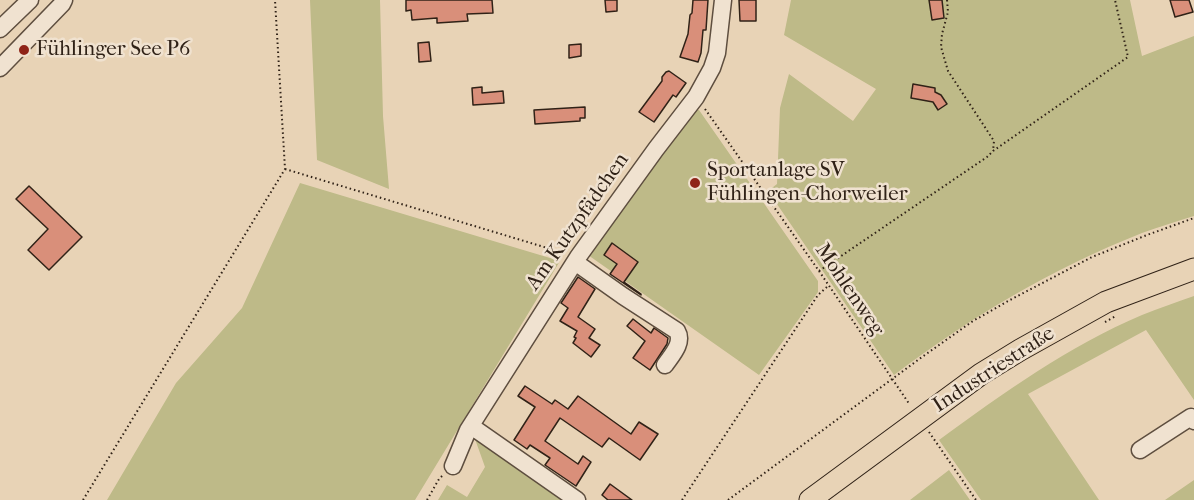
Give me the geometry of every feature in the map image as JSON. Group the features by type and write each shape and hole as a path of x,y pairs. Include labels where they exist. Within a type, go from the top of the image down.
{"main road":[{"name":"Industriestraße","path":"810,500 981,374 1055,329 1106,302 1194,270"}],"street":[{"path":"0,29 30,0"},
{"path":"0,68 63,4 64,0"},
{"name":"Am Kutzpfädchen","path":"453,466 471,426 577,260 696,97 712,68 717,53 723,0"},
{"path":"577,260 623,296 677,331 680,340 665,365"},
{"path":"1140,450 1191,417 1194,421"},
{"path":"471,426 577,500"}],"path":[{"path":"83,500 285,168 275,0"},
{"path":"946,0 948,12 941,47 948,71 994,141 993,151"},
{"path":"819,272 978,164 993,151 1128,57 1115,0"},
{"name":"Mohlenweg","path":"696,97 976,500"},
{"path":"285,168 577,260"},
{"path":"728,500 973,321 1041,282 1092,257 1194,218"},
{"path":"682,500 818,295 828,286"},
{"path":"1103,323 1123,313"},
{"path":"427,500 439,479 453,466"}],"shaded area":[{"path":"310,0 380,0 383,116 389,189 317,160"},
{"path":"791,0 1130,0 1142,56 1194,36 1194,216 1108,247 1044,278 952,333 894,375 768,191 777,184 780,108 789,74 853,121 876,89 784,35"},
{"name":"Sportanlage SV Fühlingen-Chorweiler","path":"693,109 699,110 818,281 818,292 759,375 588,255"},
{"path":"300,183 560,261 415,500 107,500 176,383 242,308"},
{"path":"1194,296 1194,400 1146,330 1028,394 1099,500 981,500 939,440 1012,388 1088,341 1142,315"},
{"path":"479,428 585,500 438,500 447,485 467,497 485,467 475,439"},
{"path":"949,470 970,500 910,500"},
{"path":"1194,480 1194,500 1165,500"}],"building":[{"path":"406,0 492,0 493,13 467,14 468,21 437,23 437,18 412,20 411,10 406,11"},
{"path":"605,0 617,0 617,11 606,12"},
{"path":"693,0 708,0 706,30 703,30 698,62 680,57 688,34"},
{"path":"739,0 756,0 756,21 740,21"},
{"path":"929,0 942,0 944,18 932,20"},
{"path":"1170,0 1189,0 1193,12 1175,17"},
{"path":"429,42 431,61 419,62 418,43"},
{"path":"581,44 581,56 569,58 569,45"},
{"path":"669,71 686,83 676,97 673,95 654,122 639,112 662,81 662,77"},
{"path":"913,84 935,88 935,92 941,95 947,104 938,110 933,102 911,98"},
{"path":"482,87 482,93 503,91 504,103 473,105 472,88"},
{"path":"585,107 585,118 580,118 580,121 535,124 534,110"},
{"path":"29,186 82,237 49,270 28,250 48,229 16,199"},
{"path":"612,243 638,262 624,282 641,295 610,274 617,264 604,255"},
{"path":"578,277 595,289 578,317 595,329 589,338 600,345 591,357 573,343 577,331 560,321 568,308 561,303"},
{"path":"633,319 651,333 654,328 668,338 667,344 650,370 633,358 645,341 627,326"},
{"path":"525,386 552,404 555,400 568,409 578,396 631,434 639,422 658,434 640,460 609,438 602,447 560,418 545,441 578,464 583,456 591,462 576,486 545,465 550,458 530,445 527,449 514,440 535,407 518,396"},
{"path":"610,484 632,500 608,500 602,495"}],"place":[{"name":"Fühlinger See P6","path":"24,50"},
{"name":"Sportanlage SV Fühlingen-Chorweiler","path":"695,183"}]}
